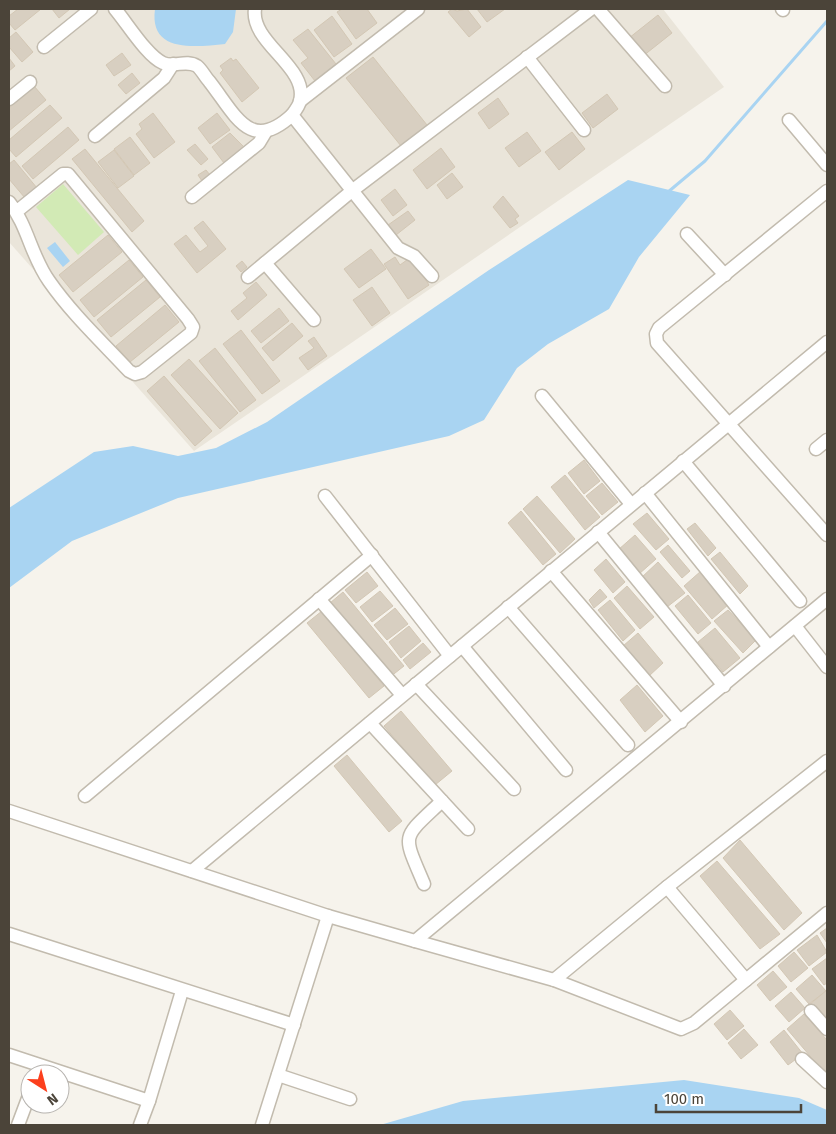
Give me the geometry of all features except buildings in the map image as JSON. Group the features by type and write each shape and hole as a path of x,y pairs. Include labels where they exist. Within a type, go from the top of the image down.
{"street":[{"path":"44,47 91,9"},
{"path":"115,9 154,56 165,64 186,62 198,67 242,123 254,130 265,133"},
{"path":"255,9 254,17 258,28 298,80 300,101"},
{"path":"192,197 259,143 265,133 280,126 292,115 300,101 418,9"},
{"path":"248,277 353,190 591,9"},
{"path":"598,9 665,86"},
{"path":"527,58 584,130"},
{"path":"95,136 164,78 174,64"},
{"path":"9,99 30,82"},
{"path":"292,115 398,248 414,256 432,276"},
{"path":"789,120 827,165"},
{"path":"63,174 72,176 188,319 193,327 191,333 142,372 135,374 129,371 49,282 33,252 24,224 13,207 63,174"},
{"path":"827,191 659,328 656,334 657,343 827,535"},
{"path":"687,234 725,275"},
{"path":"266,263 314,320"},
{"path":"192,871 683,461 825,349"},
{"path":"542,396 631,504"},
{"path":"816,449 827,440"},
{"path":"683,461 800,601"},
{"path":"645,493 769,648"},
{"path":"325,496 450,656"},
{"path":"598,532 724,686"},
{"path":"85,796 372,555"},
{"path":"551,571 681,722"},
{"path":"320,599 402,695"},
{"path":"415,941 827,599"},
{"path":"508,607 628,745"},
{"path":"795,626 827,667"},
{"path":"462,646 566,770"},
{"path":"416,684 514,789"},
{"path":"370,723 468,829"},
{"path":"554,980 667,887 827,761"},
{"path":"424,884 408,847 408,838 412,830 442,801"},
{"path":"9,811 328,916 554,980 681,1029 694,1023 827,913"},
{"path":"667,887 746,980"},
{"path":"262,1125 328,916"},
{"path":"9,934 182,991 294,1025"},
{"path":"140,1125 182,991"},
{"path":"812,1011 827,1030"},
{"path":"9,1055 27,1064"},
{"path":"802,1059 827,1082"},
{"path":"278,1076 350,1099"},
{"path":"70,1079 149,1101"}],"shaded area":[{"path":"9,9 663,9 724,87 194,451 9,242"}],"green space":[{"path":"63,184 104,232 78,255 36,207"}],"water":[{"path":"155,9 236,9 233,32 225,44 188,46 176,44 166,40 159,33 155,23"},
{"path":"628,180 690,195 639,257 609,309 548,344 517,368 484,420 449,436 178,498 72,541 9,588 9,508 94,452 133,446 178,456 216,448 267,422 489,270"},
{"path":"55,242 70,261 63,267 47,248"},
{"path":"684,1080 799,1098 827,1110 827,1125 380,1125 463,1101"}],"waterway":[{"path":"668,192 705,161 827,21"}]}
